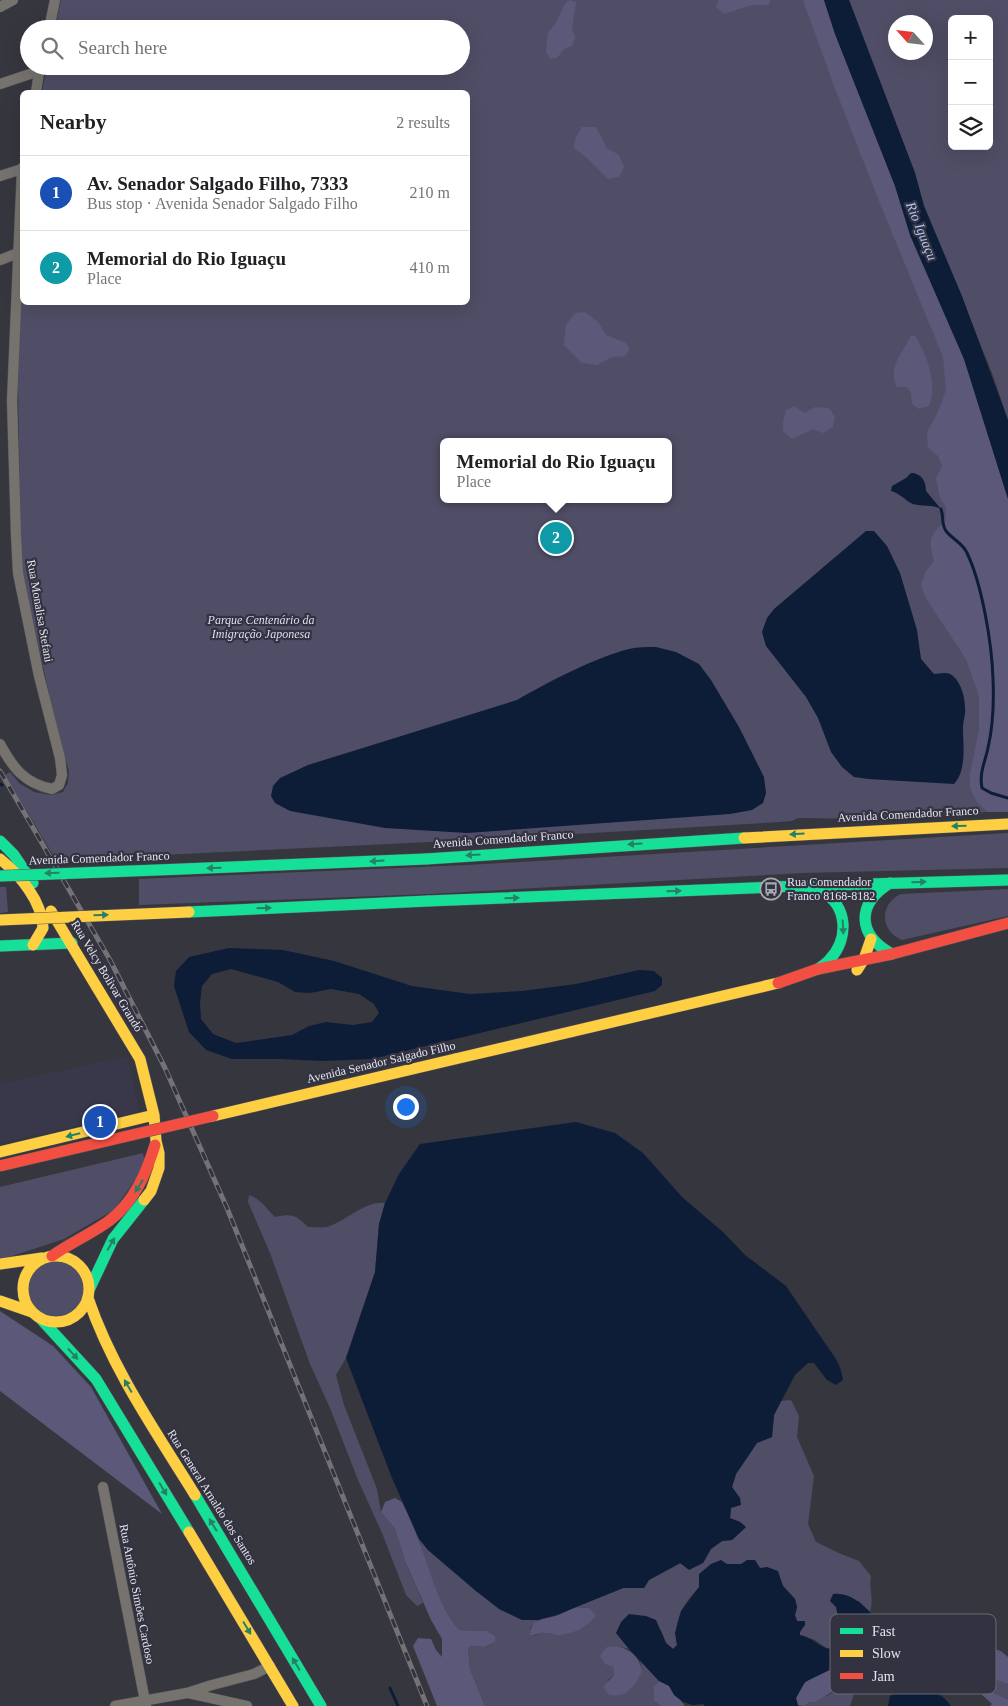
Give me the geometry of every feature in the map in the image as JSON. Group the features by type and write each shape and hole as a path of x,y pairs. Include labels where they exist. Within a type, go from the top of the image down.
{"main road":[{"name":"Avenida Comendador Franco","path":"0,876 270,867 426,859 699,840 1008,824"},
{"name":"Rua Velcy Bolivar Grandó","path":"0,841 21,864 72,943 140,1059 154,1115 159,1168 151,1191 133,1216 112,1239 89,1293"},
{"path":"0,859 26,888 41,912 43,928 33,945"},
{"path":"0,920 800,886 1008,880"},
{"path":"890,883 876,892 866,906 865,923 871,939 877,946 892,954"},
{"path":"800,886 809,887 826,894 838,907 844,924 842,943 838,951 826,965 818,969"},
{"name":"Avenida Senador Salgado Filho","path":"0,1166 768,986 818,969 864,958 892,954 1008,923"},
{"path":"49,944 55,939 62,928"},
{"path":"857,970 871,939"},
{"name":"Avenida Senador Salgado Filho","path":"768,986 786,986 907,958 937,942"},
{"path":"0,946 72,943"},
{"path":"0,1152 154,1115"},
{"name":"Rua Velcy Bolivar Grandó","path":"47,1257 100,1227 118,1214 130,1201 144,1178 156,1141"},
{"path":"47,1257 33,1264 27,1273 23,1282 23,1293 26,1303 96,1379 270,1666 292,1706"},
{"path":"0,1264 47,1257 67,1257 76,1262 86,1273 89,1293 84,1307 78,1314 69,1320 59,1322 49,1322 0,1301"},
{"name":"Rua General Arnaldo dos Santos","path":"89,1293 96,1322 126,1382 321,1706"},
{"path":"223,1589 229,1576 243,1574"}],"street":[{"path":"0,7 13,0"},
{"path":"51,20 55,0"},
{"path":"0,84 24,75"},
{"path":"36,90 39,75"},
{"path":"0,176 20,169"},
{"name":"Rua Monalisa Stefani","path":"0,744 8,759 21,776 39,786 52,789 59,785 62,775 60,758 39,676 18,573 12,401 20,210"},
{"path":"0,260 18,253"},
{"name":"Rua Antônio Simões Cardoso","path":"103,1487 146,1703"},
{"path":"115,1706 146,1703 187,1693 254,1674 270,1666"},
{"path":"187,1693 247,1706"}],"shaded area":[{"path":"570,0 576,2 572,28 575,37 572,46 564,49 557,58 550,59 546,52 548,33 566,2"},
{"path":"719,0 771,0 768,5 752,5 724,14 716,7"},
{"path":"803,0 824,0 835,34 895,186 910,235 964,359 1008,499 1008,812 988,812 977,802 970,788 970,774 979,730 979,696 966,659 925,597 921,584 926,571 934,561 931,546 932,537 946,518 946,507 940,498 936,478 942,466 938,456 928,448 927,432 937,414 946,390 943,357 875,191"},
{"path":"582,127 596,127 607,148 619,155 624,167 619,177 608,179 574,148 575,139"},
{"path":"585,312 598,322 606,335 626,343 630,349 625,356 612,357 597,365 582,363 564,345 566,325 575,313"},
{"path":"911,335 915,336 924,352 932,380 929,406 919,409 912,404 911,393 907,387 897,387 894,380 897,360"},
{"path":"794,406 805,413 815,407 829,408 835,417 833,427 823,433 813,429 792,439 783,431 783,423 786,410"},
{"path":"128,1056 139,1112 0,1143 0,1084"},
{"path":"0,1311 53,1346 91,1387 162,1514 0,1391"},
{"path":"395,1498 402,1502 408,1515 435,1586 451,1620 459,1630 486,1631 495,1636 495,1642 485,1647 470,1646 468,1649 470,1669 485,1706 437,1706 413,1646 418,1638 431,1639 442,1657 442,1639 431,1620 405,1561 395,1529 381,1512 385,1502"},
{"path":"574,1607 589,1608 596,1615 584,1627 568,1634 543,1633 530,1635 532,1625 538,1621 555,1616"},
{"path":"617,1646 634,1654 639,1661 642,1671 636,1682 626,1693 609,1695 603,1687 614,1675 613,1667 605,1664 600,1656 607,1647"},
{"path":"996,1650 1008,1657 1008,1684 996,1679"},
{"path":"830,1668 830,1693 815,1702 810,1702 804,1706 798,1705 796,1698 804,1684"},
{"path":"659,1681 668,1685 685,1706 661,1706 654,1701 654,1686"},
{"path":"981,1694 996,1694 1008,1699 1008,1706 990,1706 992,1704"}],"green space":[{"name":"Parque Centenário da Imigração Japonesa","path":"61,0 824,0 835,34 895,186 910,235 964,359 1008,499 1008,812 869,819 798,818 792,821 779,822 472,840 56,860 5,775 10,772 19,783 34,792 51,795 63,792 68,783 69,771 58,735 21,565 18,386 20,305 470,305 470,90 42,90 45,75 470,75 470,20 57,20"},
{"path":"849,0 1008,0 1008,420 992,373 924,206 915,173"},
{"path":"1008,833 1008,868 802,873 430,894 139,905 139,879 468,865"},
{"path":"0,887 6,887 8,912 0,913"},
{"path":"1008,889 1008,916 902,940 889,930 886,924 885,917 889,904 901,894"},
{"path":"143,1153 142,1170 114,1210 64,1239 0,1260 0,1187"},
{"path":"249,1195 260,1201 275,1217 293,1216 308,1227 327,1227 370,1205 385,1203 379,1224 375,1272 346,1358 336,1375 344,1405 377,1489 381,1512 395,1529 405,1561 423,1603 417,1606 406,1595 382,1533 310,1364 270,1253 248,1202"},
{"path":"56,1259 67,1261 77,1267 83,1277 85,1288 83,1299 77,1309 67,1315 56,1317 45,1315 35,1309 29,1299 27,1288 29,1277 35,1267 45,1261"},
{"path":"791,1400 799,1416 797,1437 814,1476 808,1524 816,1542 859,1561 871,1576 872,1603 870,1612 859,1601 836,1607 838,1614 830,1614 830,1649 826,1648 815,1640 800,1635 804,1621 797,1621 795,1599 783,1586 780,1579 760,1568 757,1564 727,1564 698,1589 683,1608 676,1632 677,1645 673,1649 666,1643 661,1630 616,1633 629,1649 617,1646 613,1667 614,1675 607,1681 642,1671 640,1660 659,1681 654,1686 654,1701 661,1706 485,1706 470,1669 468,1649 470,1646 486,1647 495,1642 486,1631 459,1630 439,1598 419,1539 428,1550 476,1591 522,1620 538,1620 530,1628 534,1636 543,1632 555,1635 589,1608 574,1607 624,1588 644,1588 649,1580 681,1563 703,1563 711,1549 722,1541 732,1540 746,1527 730,1518 731,1508 739,1498 732,1487 736,1474 757,1443 772,1437 774,1415 781,1401"},
{"path":"996,1679 1008,1684 1008,1699 996,1694"},
{"path":"830,1694 854,1694 850,1706 804,1706"}],"water":[{"name":"Rio Iguaçu","path":"824,0 849,0 915,173 924,206 962,296 1008,420 1008,499 964,359 910,235 895,186 835,34"},
{"path":"911,473 918,474 922,478 926,491 941,509 913,504 891,491 892,486"},
{"path":"866,531 874,531 887,546 900,573 917,630 921,659 934,674 951,674 962,690 965,710 963,765 954,784 854,777 842,767 831,752 818,718 806,697 766,646 762,632 767,618 774,609"},
{"path":"656,647 676,652 699,664 711,680 739,727 764,777 766,793 763,803 752,810 730,814 467,833 385,828 290,811 275,803 271,796 273,786 280,778 308,765 517,700 571,671 615,653 635,648"},
{"path":"229,948 283,950 334,961 412,986 470,994 522,991 576,984 639,970 654,971 662,978 662,985 655,991 372,1059 323,1061 232,1059 206,1050 189,1032 174,986 176,971 189,957","holes":["231,969 278,982 295,992 310,993 331,989 359,994 374,1004 379,1013 372,1022 353,1025 326,1022 309,1026 292,1035 236,1043 213,1034 201,1019 202,986 212,974"]},
{"path":"576,1122 615,1133 643,1153 683,1198 723,1232 745,1255 786,1286 834,1356 840,1367 843,1380 836,1385 827,1380 814,1363 808,1363 795,1375 774,1415 772,1437 757,1443 736,1474 732,1487 740,1498 741,1505 731,1508 730,1518 746,1527 732,1540 722,1541 711,1549 703,1563 689,1570 680,1563 649,1580 644,1588 623,1588 557,1615 538,1620 522,1620 499,1609 476,1591 428,1550 419,1539 392,1478 346,1358 375,1272 379,1224 385,1203 399,1174 420,1144"},
{"path":"721,1560 727,1564 741,1564 747,1560 755,1560 760,1568 767,1567 778,1571 783,1586 795,1599 797,1621 805,1621 800,1635 830,1649 830,1670 805,1682 796,1698 798,1706 705,1706 703,1704 693,1705 683,1702 674,1695 669,1686 659,1681 616,1633 621,1622 629,1614 646,1616 656,1620 666,1643 673,1649 677,1645 675,1633 681,1611 699,1587 699,1574 711,1564"},
{"path":"833,1594 844,1594 862,1604 870,1614 838,1614 836,1607 830,1601"},
{"path":"894,1694 938,1694 951,1706 888,1706 890,1696"}],"waterway":[{"path":"941,509 944,528 965,550 972,566 982,597 988,632 992,665 993,705 990,740 982,772 982,788 1008,798"},
{"path":"390,1688 398,1706"}],"railway":[{"path":"0,771 110,960 165,1068 227,1208 427,1706"}],"traffic: fast":[{"path":"426,859 744,838"},
{"path":"0,841 14,855 33,883"},
{"path":"0,876 426,859"},
{"path":"428,901 800,886 1008,880"},
{"path":"890,883 871,900 866,910 865,919 867,929 872,938 892,954"},
{"path":"807,887 822,892 831,898 837,905 843,923 843,932 836,951 818,969"},
{"path":"189,912 428,901"},
{"path":"0,946 72,943"},
{"path":"90,1288 113,1239 144,1200"},
{"path":"40,1318 96,1379 189,1532"},
{"path":"195,1495 321,1706"}],"traffic: slow":[{"path":"744,838 1008,824"},
{"path":"0,859 29,889 39,908 43,928 33,945"},
{"path":"51,911 140,1059 154,1115 159,1153 159,1168 151,1191 144,1200"},
{"path":"0,920 189,912"},
{"path":"857,970 864,959 871,939"},
{"path":"455,1059 778,983"},
{"path":"213,1116 455,1059"},
{"path":"0,1152 154,1115"},
{"path":"50,1256 62,1256 74,1261 84,1271 89,1283 89,1289 87,1302 74,1317 62,1322 50,1322 38,1317 28,1307 23,1295 23,1283 28,1271 38,1261 50,1256"},
{"path":"0,1264 42,1258"},
{"path":"88,1298 109,1350 122,1375 150,1424 195,1495"},
{"path":"0,1301 32,1312"},
{"path":"189,1532 293,1706"}],"traffic: jam":[{"path":"778,983 818,969 892,954 1008,923"},
{"path":"0,1166 213,1116"},
{"path":"52,1256 102,1226 118,1213 138,1187 155,1145"}],"place":[{"name":"Memorial do Rio Iguaçu","path":"556,538"},
{"name":"Rua Comendador Franco 8168-8182","path":"771,889"},
{"name":"Av. Senador Salgado Filho, 7333","path":"100,1122"}]}
